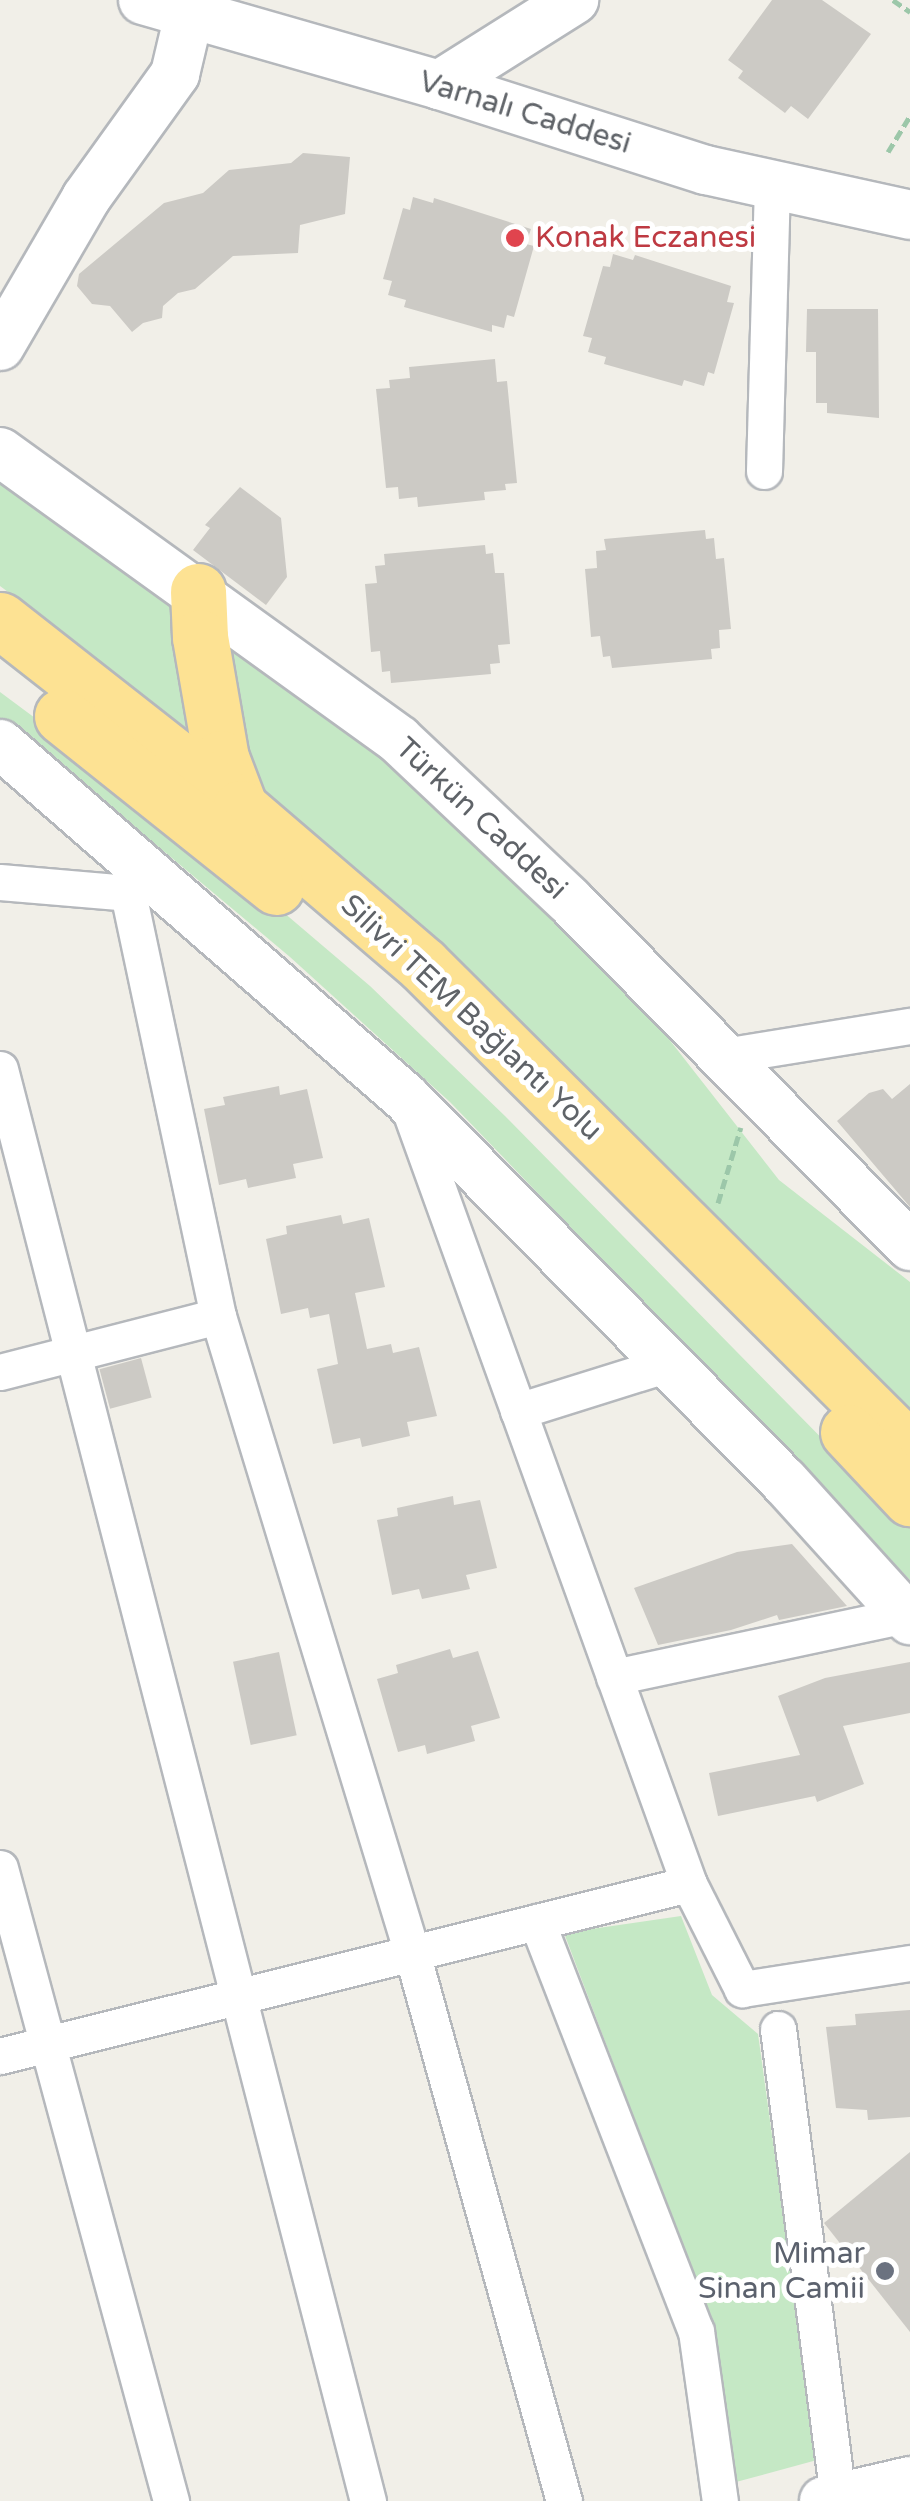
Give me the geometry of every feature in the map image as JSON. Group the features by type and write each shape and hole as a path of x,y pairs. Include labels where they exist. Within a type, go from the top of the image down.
{"highway":[{"path":"198,591 200,637 221,758 240,808"},
{"name":"Silivri TEM Bağlantı Yolu","path":"0,620 240,808 422,966 910,1450"},
{"name":"Silivri TEM Bağlantı Yolu","path":"0,668 346,944 558,1141 910,1498"}],"street":[{"name":"Varnalı Caddesi","path":"144,0 439,86 706,170 910,215"},
{"path":"439,86 574,0"},
{"path":"0,346 86,198 175,74 190,15"},
{"path":"764,471 772,183"},
{"name":"Türkün Caddesi","path":"0,452 198,591 399,740 569,900 910,1246"},
{"path":"0,744 137,881 405,1098 784,1481 908,1617"},
{"path":"0,882 137,881"},
{"path":"137,881 218,1316 412,1953 564,2501"},
{"path":"739,1071 910,1026"},
{"path":"0,1069 368,2501"},
{"path":"405,1098 688,1884 742,1989 910,1963"},
{"path":"0,1372 218,1316"},
{"path":"518,1410 665,1365"},
{"path":"614,1677 908,1617"},
{"path":"0,1868 171,2501"},
{"path":"0,2056 688,1884"},
{"path":"537,1922 696,2331 720,2501"},
{"path":"778,2029 831,2499 899,2489"}],"path":[{"path":"894,0 910,12"},
{"path":"888,152 910,116"},
{"path":"706,1244 739,1071"}],"green space":[{"path":"0,482 173,604 199,719 189,739 82,647 0,586"},
{"path":"235,637 490,838 636,997 779,1180 910,1282 910,1414 630,1135 279,811 253,780 221,649"},
{"path":"0,692 194,836 370,986 505,1116 910,1528 910,1580 450,1102 290,957 105,802 0,723"},
{"path":"681,1916 712,1995 758,2034 817,2460 736,2482 702,2297 564,1933"}],"building":[{"path":"772,0 822,0 871,34 808,119 791,106 785,113 738,78 743,71 728,60"},
{"path":"303,153 350,157 345,214 300,225 298,253 233,256 195,289 178,293 163,306 162,318 143,323 132,332 110,306 92,304 77,286 79,274 164,203 203,193 229,170 291,163"},
{"path":"413,197 433,203 434,198 531,229 526,244 534,246 514,317 507,315 504,328 492,325 492,332 404,307 406,300 388,295 392,281 383,279 403,208 410,210"},
{"path":"613,254 633,260 635,255 731,286 727,302 734,303 714,374 708,372 704,386 684,380 682,386 604,364 606,357 588,352 592,338 583,336 603,266 610,267"},
{"path":"807,309 878,309 879,418 827,413 827,403 816,403 816,352 806,352"},
{"path":"495,359 497,382 507,381 517,483 505,484 506,490 484,492 485,500 418,507 417,497 399,499 398,487 386,488 376,389 390,388 389,380 410,378 409,367"},
{"path":"240,487 281,518 287,577 266,605 193,550 210,528 205,525"},
{"path":"705,530 706,539 714,538 716,559 724,558 731,629 719,630 720,648 711,649 712,659 612,668 610,656 603,657 600,636 591,637 585,569 597,568 596,551 606,550 604,539"},
{"path":"485,545 486,554 493,553 495,573 504,573 510,644 498,645 500,663 490,664 491,674 391,683 390,671 382,672 380,651 371,652 365,584 377,583 375,566 385,565 384,554"},
{"path":"910,1084 910,1207 837,1121 869,1093 883,1089 892,1099"},
{"path":"279,1086 280,1095 307,1089 323,1158 293,1164 296,1178 248,1188 246,1179 219,1185 204,1109 225,1105 223,1097"},
{"path":"341,1215 343,1224 369,1218 385,1287 355,1293 367,1349 391,1344 393,1353 419,1347 437,1416 407,1422 410,1436 362,1447 360,1438 333,1444 317,1369 338,1364 329,1314 310,1318 308,1308 281,1314 266,1239 287,1234 286,1226"},
{"path":"141,1358 152,1398 110,1409 99,1369"},
{"path":"453,1496 454,1505 480,1500 497,1568 466,1575 470,1589 422,1599 419,1589 392,1595 377,1520 398,1516 397,1508"},
{"path":"792,1544 847,1606 779,1620 777,1615 731,1630 658,1645 634,1588 737,1552"},
{"path":"450,1649 453,1658 478,1651 500,1718 471,1726 475,1741 427,1754 425,1745 398,1752 377,1679 398,1673 396,1665"},
{"path":"279,1652 297,1735 251,1745 233,1662"},
{"path":"910,1662 910,1713 843,1726 864,1784 817,1802 815,1796 718,1816 709,1773 800,1755 778,1696 825,1678"},
{"path":"910,2010 910,2117 868,2120 867,2110 836,2108 826,2027 856,2025 855,2014"},
{"name":"Mimar Sinan Camii","path":"910,2152 910,2332 824,2223"}],"place":[{"name":"Konak Eczanesi","path":"515,238"},
{"name":"Mimar Sinan Camii","path":"885,2271"}]}
